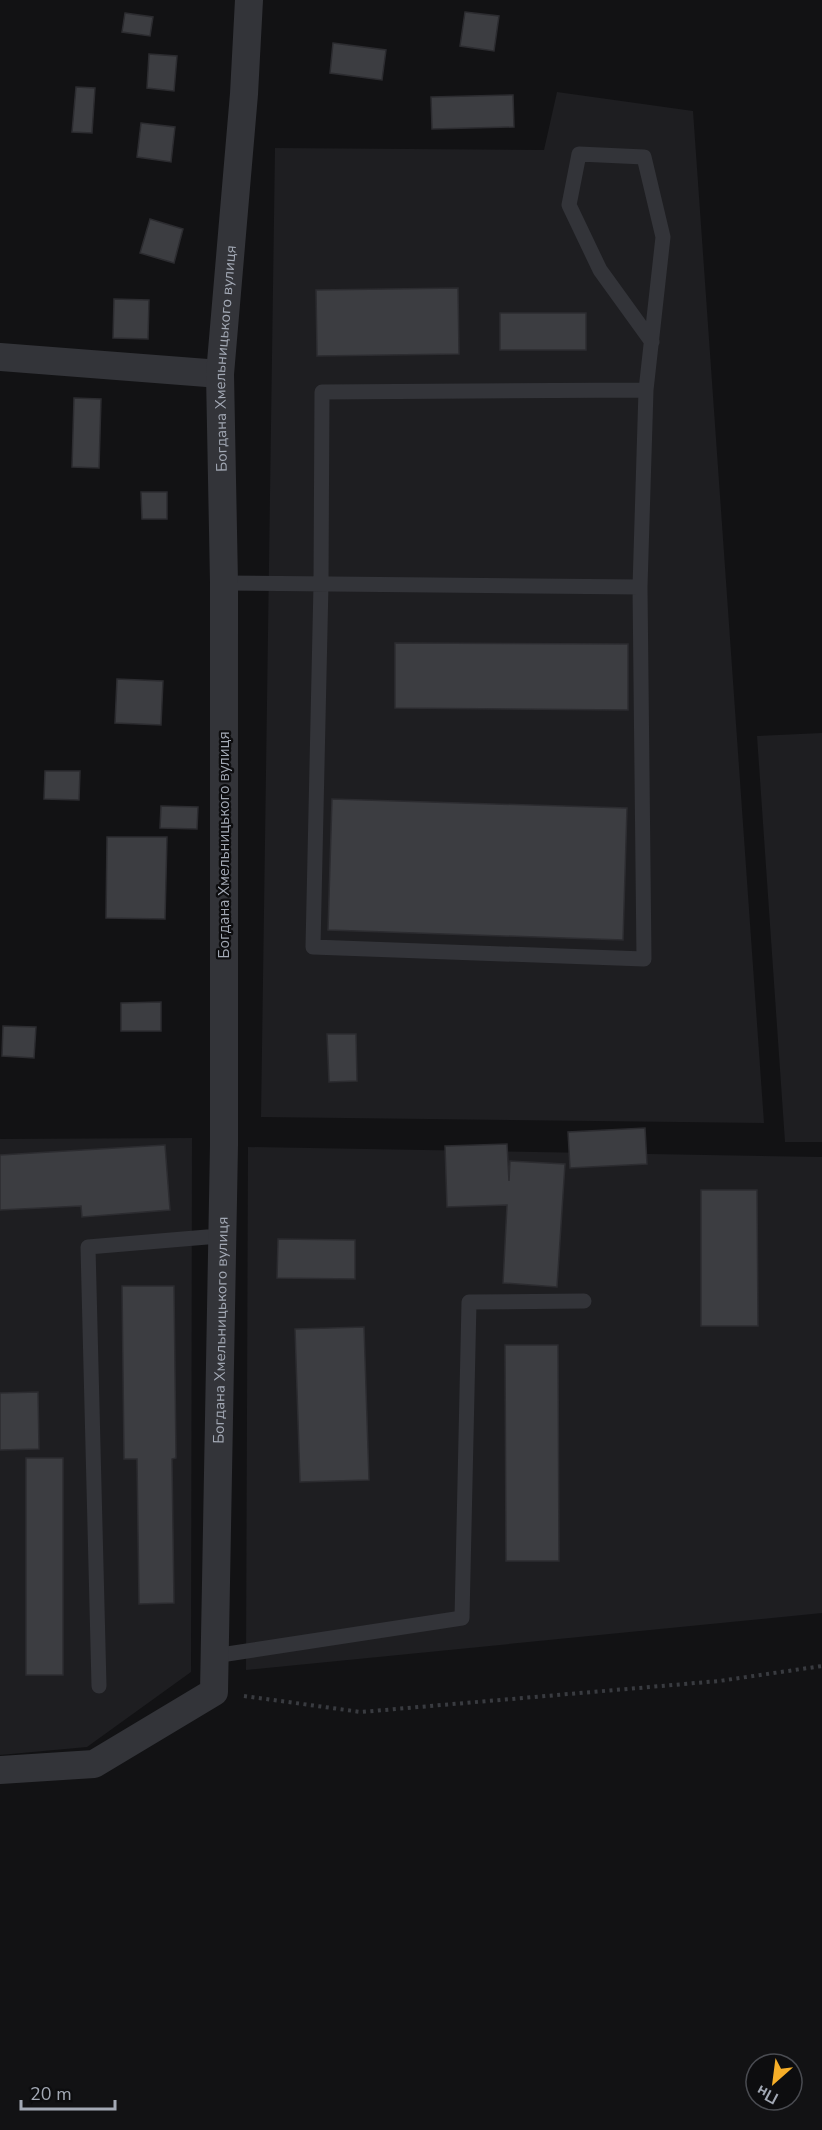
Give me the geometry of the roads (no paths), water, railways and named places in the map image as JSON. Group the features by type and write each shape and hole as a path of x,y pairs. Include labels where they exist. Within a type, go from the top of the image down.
{"street":[{"name":"Богдана Хмельницького вулиця","path":"0,1770 94,1764 213,1692 224,1145 224,583 219,375 243,106 249,0"},
{"path":"0,357 219,375"}],"lane":[{"path":"646,390 322,393 321,584 313,947 644,959 640,587 646,390 652,342 663,237 644,157 579,154 569,205 600,270 652,342"},
{"path":"224,583 640,587"},
{"path":"99,1686 88,1247 222,1237"},
{"path":"214,1656 462,1618 469,1302 584,1301"}]}
